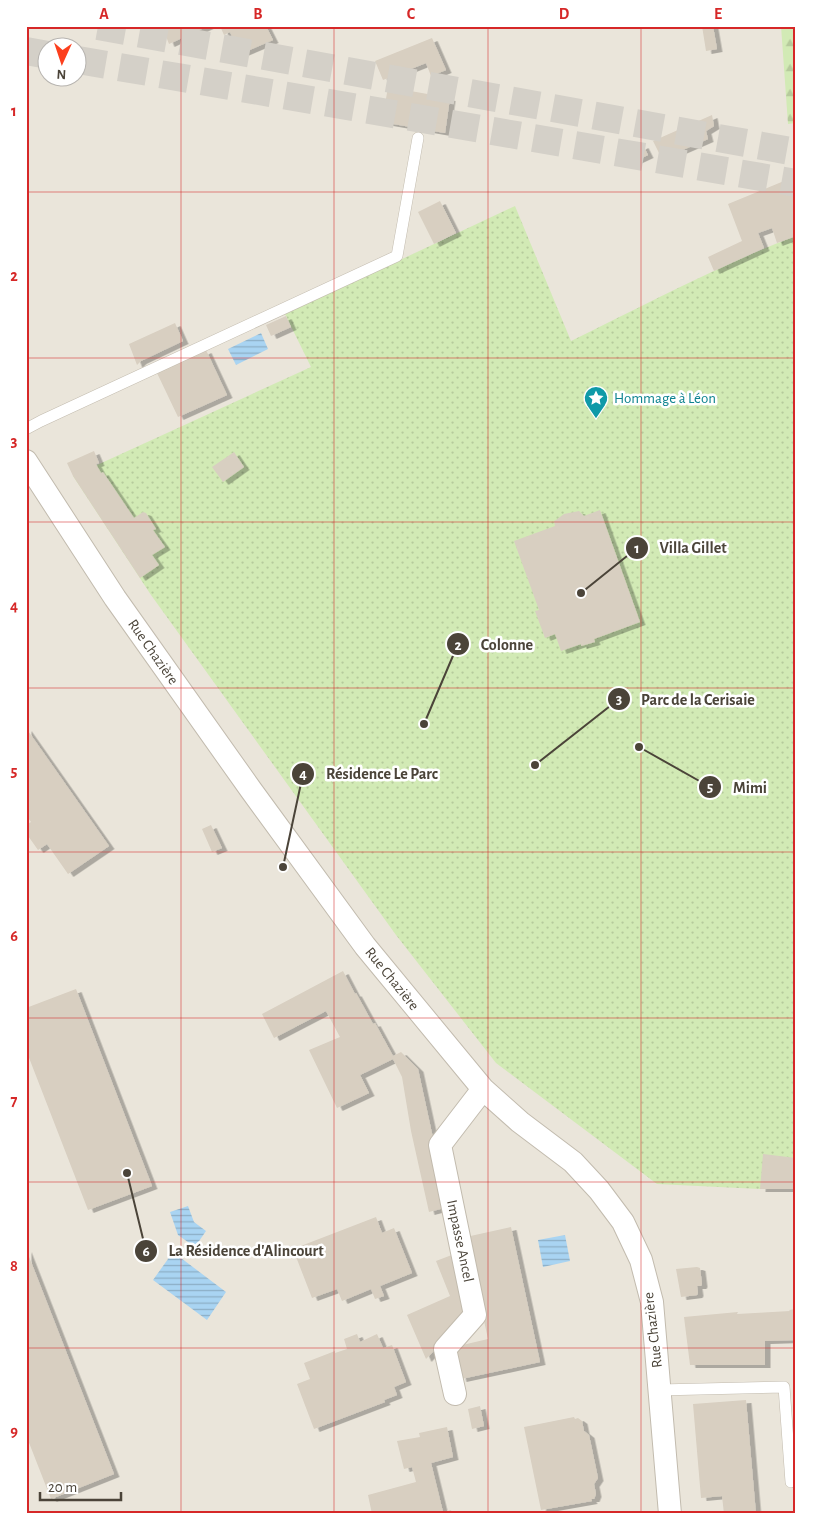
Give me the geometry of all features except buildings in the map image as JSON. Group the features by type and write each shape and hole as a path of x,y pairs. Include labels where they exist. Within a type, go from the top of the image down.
{"street":[{"name":"Rue Chazière","path":"26,460 115,598 251,790 365,946 483,1089 520,1122 573,1162 599,1190 623,1222 641,1260 652,1302 670,1514"},
{"name":"Impasse Ancel","path":"455,1394 445,1349 475,1315 440,1145 483,1089"}],"lane":[{"path":"26,429 397,256 418,138"},
{"path":"659,1390 784,1387 791,1482"}],"shaded area":[{"path":"26,26 796,26 796,1514 26,1514"}],"green space":[{"path":"781,26 796,26 796,123 788,124"},
{"path":"515,206 571,341 710,272 796,236 796,1189 657,1184 496,1063 396,935 151,595 73,476 311,367 285,314"}],"water":[{"path":"261,333 268,349 236,365 228,349"},
{"path":"188,1206 194,1222 206,1231 195,1247 178,1235 170,1212"},
{"path":"565,1235 570,1261 543,1267 538,1240"},
{"path":"173,1252 226,1292 207,1320 153,1280"}],"tunnel":[{"path":"98,26 796,152"},
{"path":"26,51 38,53"},
{"path":"88,62 796,183"}],"place":[{"name":"Hommage à Léon","path":"596,419"},
{"name":"Villa Gillet","path":"581,593"},
{"name":"Colonne","path":"424,724"},
{"name":"Mimi","path":"639,747"},
{"name":"Parc de la Cerisaie","path":"535,765"},
{"name":"Résidence Le Parc","path":"283,867"},
{"name":"La Résidence d'Alincourt","path":"127,1173"}]}
